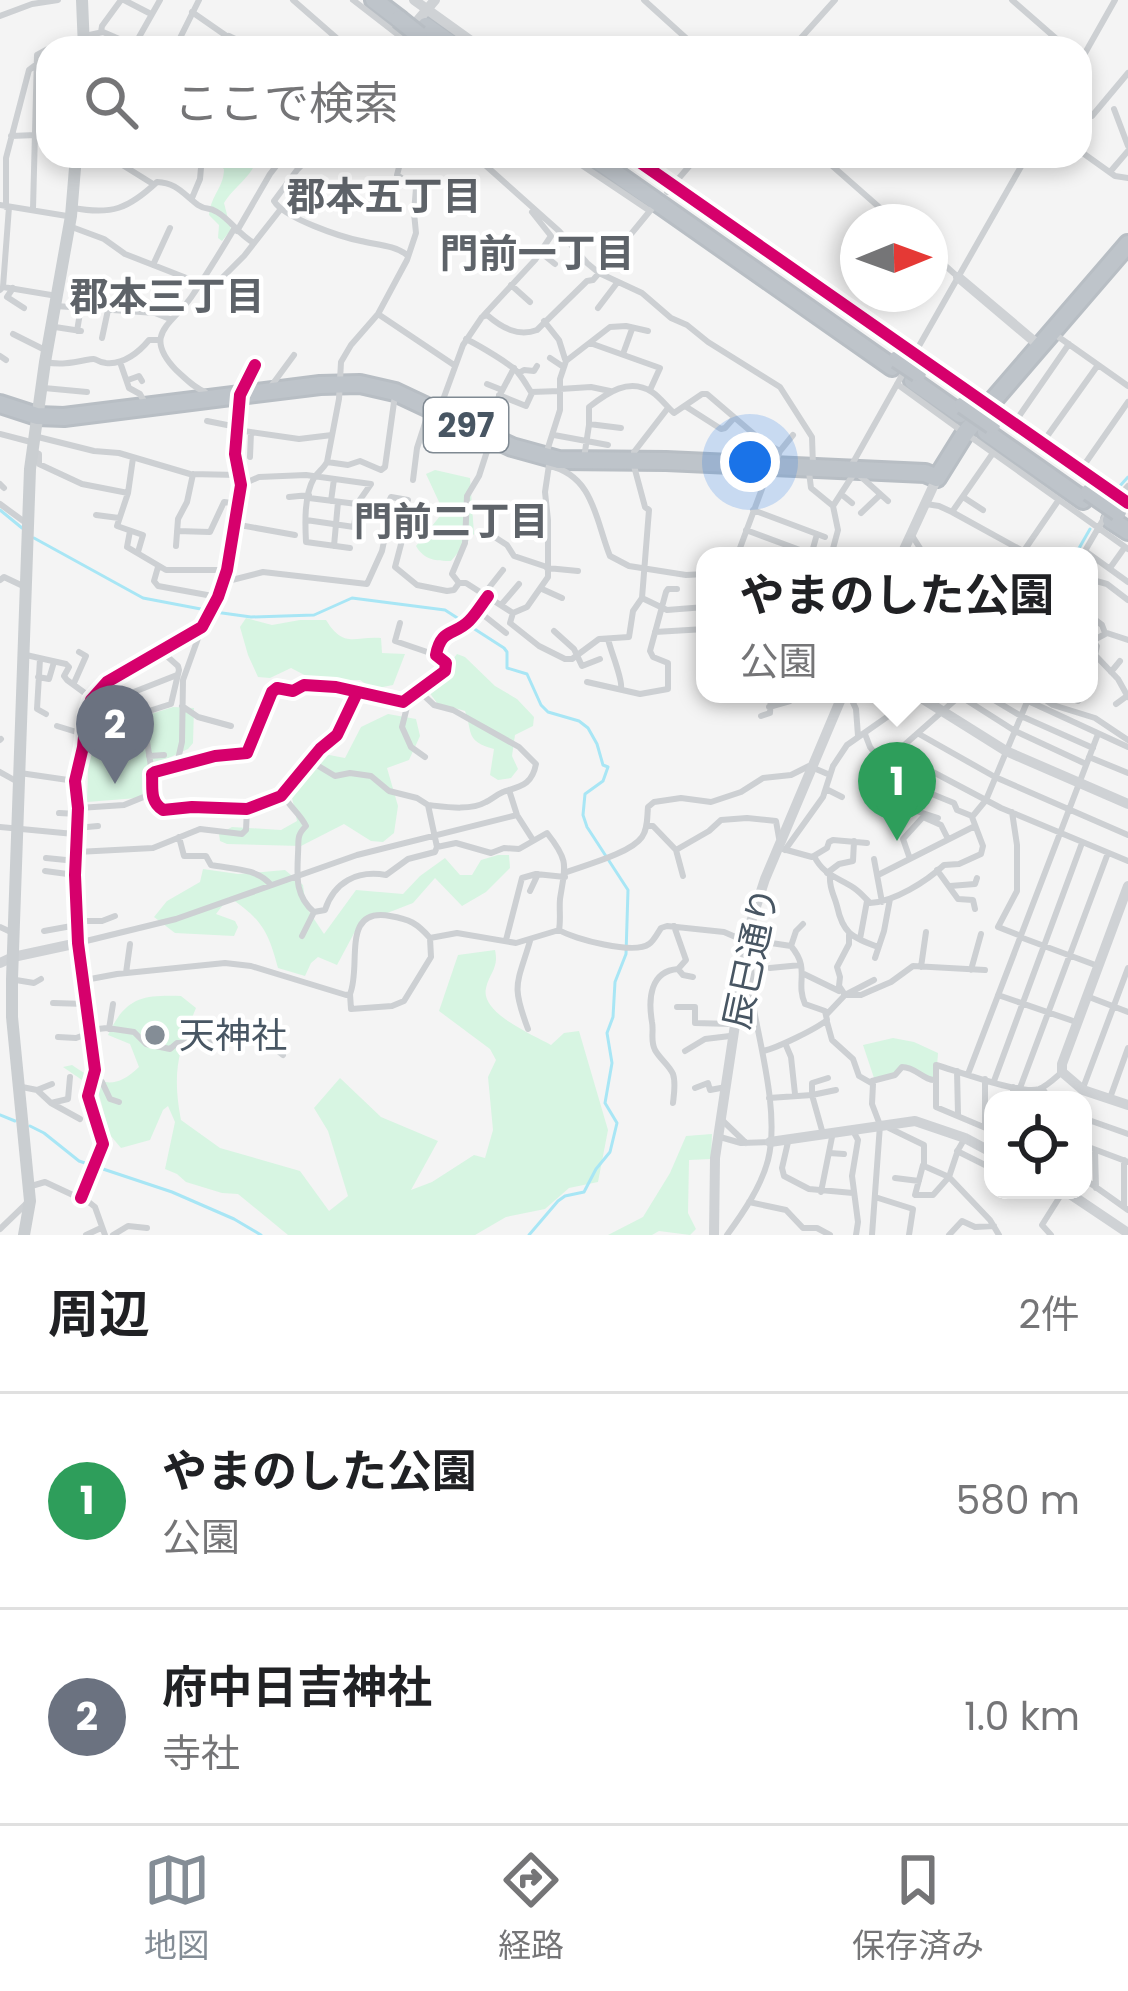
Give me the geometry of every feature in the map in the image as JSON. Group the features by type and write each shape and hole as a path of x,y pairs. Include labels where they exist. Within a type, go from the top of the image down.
{"highway":[{"path":"374,0 402,8 417,29"},
{"path":"609,168 905,370"},
{"path":"626,168 905,370 962,420 989,428 1117,513 1127,542"},
{"path":"934,476 962,420 987,402 1053,332 1128,240"},
{"path":"987,402 1128,240"},
{"name":"297","path":"0,404 37,416 64,417 360,384 395,392 548,461 775,462 810,469 934,476"}],"main road":[{"path":"82,0 85,36"},
{"path":"24,1235 29,1194 6,1005 12,979 6,960 6,930 20,777 33,443 75,168"}],"street":[{"path":"0,16 58,0"},
{"path":"94,36 123,0 152,14"},
{"path":"142,36 160,0"},
{"path":"186,0 228,36"},
{"path":"293,0 333,36"},
{"path":"353,0 417,29"},
{"path":"644,0 684,36"},
{"path":"803,36 835,0"},
{"path":"1012,0 1053,36"},
{"path":"1092,40 1115,0"},
{"path":"181,36 196,6"},
{"path":"100,32 110,36"},
{"path":"36,65 28,70 5,166 1,288 81,308 155,313 171,320"},
{"path":"1092,116 1128,73"},
{"path":"33,209 36,100"},
{"path":"1109,172 1128,146 1114,109"},
{"path":"11,136 35,137"},
{"path":"1092,160 1128,178"},
{"path":"127,168 153,184 170,183 200,206 216,211 254,243"},
{"path":"192,198 202,168"},
{"path":"237,396 205,392 190,384 163,356 160,340 274,168"},
{"path":"280,168 290,178"},
{"path":"300,168 274,201 280,210 407,255"},
{"path":"350,548 306,542 305,520 317,475 327,462 344,356 378,314 416,233 417,193 413,184 397,175 399,168"},
{"path":"488,168 599,273 642,293 671,318 780,387 812,437 811,488 833,506 838,530 833,547"},
{"path":"484,315 511,331 537,330 599,273 652,208 587,168"},
{"path":"645,168 905,370 987,402 1043,442 1081,470 1117,513"},
{"path":"670,189 688,168"},
{"path":"835,168 876,204"},
{"path":"833,506 854,472 853,458 1020,168"},
{"path":"5,206 70,216 109,211 144,195 153,184"},
{"path":"413,480 417,448 439,412 466,339 551,236 530,205"},
{"path":"70,216 125,254 214,288 280,210"},
{"path":"153,265 170,229"},
{"path":"540,252 555,264"},
{"path":"583,257 587,281"},
{"path":"948,268 1035,342"},
{"path":"598,308 617,283"},
{"path":"511,285 530,302"},
{"path":"13,288 8,297 24,308"},
{"path":"51,326 79,331 81,308"},
{"path":"102,338 107,310"},
{"path":"378,314 454,365"},
{"path":"544,321 560,340 564,364 545,492 548,578 510,623 538,646 565,659 578,656 599,639 629,637 633,611 642,598 649,510 634,461 638,444 668,408"},
{"path":"564,364 610,327 648,331"},
{"path":"623,354 632,328"},
{"path":"1053,332 1128,386"},
{"path":"13,334 46,357 77,364 87,359 120,362 141,352 149,340 160,340"},
{"path":"466,339 516,371 532,392"},
{"path":"590,343 660,368 650,390"},
{"path":"1015,422 1070,344"},
{"path":"268,392 294,356"},
{"path":"550,358 564,364"},
{"path":"120,362 129,388 140,394 146,406"},
{"path":"176,768 182,742 183,680 227,570 241,485 235,454 237,396 255,365"},
{"path":"1043,442 1098,365"},
{"path":"513,614 452,576 465,543 467,496 479,476 481,433 516,371 532,372 537,366"},
{"path":"128,380 139,376 142,381"},
{"path":"546,377 560,386"},
{"path":"487,384 526,406 532,392"},
{"path":"532,392 560,386 610,391"},
{"path":"583,463 589,407 610,391 628,386 650,390 674,413 705,394 763,441 775,462"},
{"path":"41,388 87,392"},
{"path":"327,462 349,465 360,460 381,470 385,467 395,392"},
{"path":"1081,470 1128,402"},
{"path":"685,406 721,429 734,418"},
{"path":"962,420 993,453 1059,500 1117,513"},
{"path":"207,421 299,439 332,435"},
{"path":"590,424 621,428"},
{"path":"250,457 251,432"},
{"path":"0,434 133,458 193,475 238,475"},
{"path":"554,435 608,445"},
{"path":"742,547 753,510 793,435"},
{"path":"33,443 39,464 82,484 128,493"},
{"path":"952,512 993,453"},
{"path":"133,458 117,526 143,535 138,553"},
{"path":"548,461 584,485 608,554 629,566 696,574"},
{"path":"854,472 884,498 861,513"},
{"path":"176,546 178,519 193,475"},
{"path":"177,531 210,532 224,502 234,501 238,475"},
{"path":"241,485 260,477 317,475 371,484 357,504 354,527 305,520"},
{"path":"910,534 926,505 934,476"},
{"path":"905,547 934,476"},
{"path":"334,479 334,546"},
{"path":"1089,547 1117,513 1128,486"},
{"path":"841,494 852,503"},
{"path":"963,496 983,510"},
{"path":"289,497 357,504"},
{"path":"408,500 391,497 381,518 405,529 395,567 412,583 447,591 459,583"},
{"path":"1031,547 1059,500"},
{"path":"0,504 27,524"},
{"path":"926,505 940,506 1014,547"},
{"path":"753,510 821,536 815,547"},
{"path":"96,515 119,518"},
{"path":"224,581 263,572 368,584 388,522"},
{"path":"234,524 295,536"},
{"path":"746,530 792,547"},
{"path":"130,531 127,547 158,567 227,570"},
{"path":"910,534 920,547"},
{"path":"493,536 514,556 578,571"},
{"path":"1110,568 1127,542"},
{"path":"1098,562 1128,582"},
{"path":"158,567 154,581 158,586 218,597"},
{"path":"436,655 439,642 465,625 503,569"},
{"path":"0,580 4,577 26,587"},
{"path":"1098,582 1128,600"},
{"path":"501,605 520,584"},
{"path":"542,589 562,598"},
{"path":"587,682 640,694 668,688 668,664 651,655 667,590 677,589"},
{"path":"642,598 668,610 696,608"},
{"path":"477,610 506,632"},
{"path":"1098,622 1106,633"},
{"path":"152,774 215,756 247,753 277,688 293,691 304,685 323,686 404,701 446,671 446,663 395,641 400,623"},
{"path":"81,1198 103,1144 88,1091 95,1070 78,943 75,875 75,781 86,718 94,697 117,675 202,627"},
{"path":"655,632 696,630"},
{"path":"554,631 582,667 600,659"},
{"path":"1098,637 1106,633 1128,640"},
{"path":"608,639 623,680 621,688"},
{"path":"86,718 130,717 171,704 178,666 160,651"},
{"path":"73,685 86,658 79,652"},
{"path":"22,654 68,665 64,676 94,697 121,698 178,675"},
{"path":"40,658 37,709 46,714"},
{"path":"1098,658 1127,693 1116,704"},
{"path":"1112,672 1120,661"},
{"path":"38,677 49,679 54,662"},
{"path":"310,761 335,776 371,776 389,791 428,805 454,808 479,805 532,780 533,760 503,737 434,705 418,690"},
{"path":"146,735 151,794 158,808 247,809 284,794 337,735 358,693"},
{"path":"404,701 402,727 411,747 425,758"},
{"path":"761,716 769,715 770,703"},
{"path":"769,707 783,703"},
{"name":"辰巳通り","path":"713,1235 713,1179 747,942 759,893 842,703"},
{"path":"852,703 862,736 900,788 907,808 938,818"},
{"path":"782,846 815,810 847,745 905,703"},
{"path":"930,703 1006,751 1128,804"},
{"path":"952,703 899,754 986,800 1128,862"},
{"path":"973,703 1015,731 1128,773"},
{"path":"999,703 1089,756"},
{"path":"972,816 986,800 1027,703"},
{"path":"1029,703 1128,743"},
{"path":"1060,703 1095,718 1128,743"},
{"path":"182,706 198,717 231,726"},
{"path":"57,725 83,734"},
{"path":"919,734 995,777 1128,835"},
{"path":"968,1074 1098,734"},
{"path":"149,756 162,755 162,771"},
{"path":"645,833 648,807 654,802 681,798 711,802 763,778 791,775 812,765 830,775"},
{"path":"0,772 11,780 75,781"},
{"path":"900,788 922,786 972,816"},
{"path":"826,789 842,796"},
{"path":"509,790 517,815 533,840"},
{"path":"59,813 124,806 151,794"},
{"path":"284,794 305,826 297,836 296,877 302,900 314,912"},
{"path":"314,912 325,910 331,894 346,880 386,875 408,859 435,852 428,805"},
{"path":"77,852 153,848 200,830 244,832 247,809"},
{"path":"1012,812 1017,891 998,928 1098,965"},
{"path":"6,960 176,920 357,855 517,815"},
{"path":"676,850 721,820 776,821 782,846 814,856 828,875 851,886 867,901 886,901 944,865 959,865 981,854 983,846 972,816"},
{"path":"910,859 903,839 923,817 941,825 949,840"},
{"path":"506,940 522,878 567,874 630,847 649,832 650,824 676,850 686,873"},
{"path":"0,827 76,831 98,826"},
{"path":"878,875 974,827"},
{"path":"437,847 456,843 490,853 519,849 543,834 550,835 567,874 559,930"},
{"path":"179,837 184,856 206,856 211,865 249,871 267,878 271,885"},
{"path":"828,875 839,864 853,861 854,841"},
{"path":"814,856 829,842 867,843"},
{"path":"989,1091 989,1080 1083,842"},
{"path":"1017,1088 1108,853"},
{"path":"46,858 76,862"},
{"path":"874,859 886,901 884,931 875,958"},
{"path":"45,871 75,875"},
{"path":"938,871 958,899 973,900 975,909"},
{"path":"530,891 538,874"},
{"path":"828,875 838,914 850,935 837,967 838,986 845,995"},
{"path":"950,886 975,884 977,878"},
{"path":"984,1127 936,1107 936,1065 1017,1088 1042,1088 1063,1072 1076,1022 1122,918 1128,886"},
{"path":"860,939 867,901"},
{"path":"302,935 314,912"},
{"path":"384,914 410,919 430,938 431,957 404,1001 351,1009 356,936 367,918 384,914"},
{"path":"44,931 115,916"},
{"path":"791,946 803,924"},
{"path":"673,1103 674,1075 652,1044 649,1011 657,978 667,970 679,969 686,960 674,926"},
{"path":"430,938 458,933 516,943 559,930 614,946 643,947 661,928 674,926 791,946 803,969 805,1004 827,1017 832,1040 853,1059 859,1076 872,1081"},
{"path":"921,967 926,932"},
{"path":"971,970 981,934"},
{"path":"850,935 878,946"},
{"path":"528,1029 517,991 531,938"},
{"path":"126,973 130,944"},
{"path":"731,1234 763,1174 770,1142 764,1051 752,1004 752,962 745,960"},
{"path":"85,980 225,963 350,994"},
{"path":"770,968 803,969 845,995 861,995 891,982 906,969 985,970"},
{"path":"1083,1090 1128,968"},
{"path":"679,969 693,977"},
{"path":"12,979 34,983 41,979"},
{"path":"764,1051 819,1027 845,995 874,980"},
{"path":"998,995 1076,1022"},
{"path":"1086,996 1128,1012"},
{"path":"53,1003 86,1004"},
{"path":"109,1029 113,1004"},
{"path":"677,1007 695,1007 695,1023 735,1030"},
{"path":"58,1037 76,1038 109,1029 134,1032 146,1043 170,1048 177,1042 249,1040 273,1046 283,1055"},
{"path":"685,1051 735,1030"},
{"path":"785,1043 795,1094"},
{"path":"1109,1098 1128,1048"},
{"path":"872,1081 895,1075 902,1067 936,1080"},
{"path":"957,1071 958,1114"},
{"path":"1063,1072 1083,1090 1128,1105"},
{"path":"51,1103 68,1099 70,1078"},
{"path":"821,1192 830,1153 812,1083 828,1078"},
{"path":"94,1080 102,1082 110,1099 119,1102"},
{"path":"872,1081 872,1104 880,1125 872,1235"},
{"path":"37,1090 52,1084"},
{"path":"19,1086 37,1090 80,1118"},
{"path":"695,1088 726,1087"},
{"path":"769,1098 836,1090"},
{"path":"70,1095 88,1091"},
{"path":"721,1120 746,1143"},
{"path":"1092,1121 1128,1134"},
{"path":"718,1136 746,1143 770,1142 923,1122 984,1148"},
{"path":"880,1125 926,1148 915,1196 933,1196 949,1177 965,1138"},
{"path":"852,1129 858,1140 852,1176 856,1235"},
{"path":"789,1139 782,1173 809,1189 853,1193"},
{"path":"1092,1148 1126,1161 1126,1208"},
{"path":"1095,1150 1096,1187"},
{"path":"957,1151 984,1164"},
{"path":"830,1153 844,1154"},
{"path":"924,1164 949,1177 999,1235"},
{"path":"896,1178 919,1181"},
{"path":"0,1229 45,1182 94,1207 106,1233"},
{"path":"1092,1184 1126,1208"},
{"path":"875,1197 913,1209 909,1235"},
{"path":"1051,1235 1042,1225 1058,1199"},
{"path":"1077,1199 1128,1234"},
{"path":"749,1202 786,1210 803,1228 830,1235"},
{"path":"949,1235 962,1221 975,1228 994,1226"},
{"path":"86,1235 128,1226 147,1228"}],"green space":[{"path":"252,168 224,203 231,230 222,241 219,225 209,215 224,169"},
{"path":"435,470 470,478 474,534 451,561 431,559 416,546 440,516 426,474"},
{"path":"246,618 272,625 326,620 344,638 381,638 382,653 405,654 393,685 373,689 360,680 316,681 291,668 270,678 258,677 240,627"},
{"path":"457,654 534,717 533,726 515,735 512,756 518,769 511,778 498,780 490,775 494,749 474,739 465,711 437,703 429,692"},
{"path":"173,707 194,708 193,743 147,768 150,797 87,802 89,742"},
{"path":"388,714 416,719 420,736 409,760 387,768 398,806 394,833 383,842 371,841 344,824 301,846 220,841 219,834 232,827 281,830 297,821 291,793 295,780 324,754 345,758 361,727"},
{"path":"509,855 510,868 486,892 462,906 435,878 413,903 359,924 337,965 318,957 305,976 278,968 262,927 229,897 216,914 235,921 234,936 175,933 154,917 167,901 200,882 203,869 238,874 285,870 303,885 306,907 324,934 356,890 403,894 445,858 460,875 472,875 481,860"},
{"path":"495,950 495,966 486,988 491,1006 551,1045 564,1033 579,1031 608,1130 598,1182 569,1188 545,1209 506,1217 475,1235 288,1235 238,1194 186,1182 165,1169 175,1122 168,1106 150,1140 121,1148 110,1135 98,1091 63,1067 72,1065 106,1082 130,1075 139,1067 130,1044 108,1035 115,1022 137,1001 181,996 196,1008 178,1062 181,1120 220,1148 300,1171 329,1211 348,1196 328,1131 314,1108 340,1078 381,1117 438,1141 411,1190 474,1155 485,1158 493,1130 488,1077 496,1060 490,1049 439,1011 458,955"},
{"path":"893,1038 938,1053 936,1080 908,1067 895,1075 874,1078 863,1045"},
{"path":"712,1134 711,1159 689,1160 688,1213 696,1229 690,1235 659,1231 608,1235 643,1217 686,1136"}],"waterway":[{"path":"1118,488 1128,477"},
{"path":"0,510 22,528"},
{"path":"1080,547 1090,529"},
{"path":"34,538 143,598 206,610"},
{"path":"215,612 251,617 314,615 352,598 445,610 504,648 507,668 527,674 541,705 548,712 579,721 597,744 603,765 608,767 603,781 585,794 583,815 628,890 626,954 615,982 607,1033 612,1063 605,1103 617,1123 610,1152 584,1192 558,1201 529,1235"},
{"path":"0,1115 15,1121"},
{"path":"30,1126 79,1161 172,1192 261,1235"}],"cycle path":[{"path":"648,168 1128,503"},
{"path":"81,1198 103,1144 88,1096 95,1070 78,943 75,875 75,781 86,716 91,700 107,682 202,627 218,597 241,485 235,454 240,395 255,365"},
{"path":"357,693 337,735 281,796 247,809 163,810 156,803 155,772 247,753 277,688 336,687 403,702 445,671 446,663 436,655 441,640 469,621 488,596"}],"place":[{"name":"府中日吉神社","path":"115,784"},
{"name":"やまのした公園","path":"897,841"},
{"name":"天神社","path":"155,1035"}],"district":[{"name":"郡本五丁目","path":"384,196"},
{"name":"門前一丁目","path":"537,253"},
{"name":"郡本三丁目","path":"167,296"},
{"name":"門前二丁目","path":"451,521"}]}
